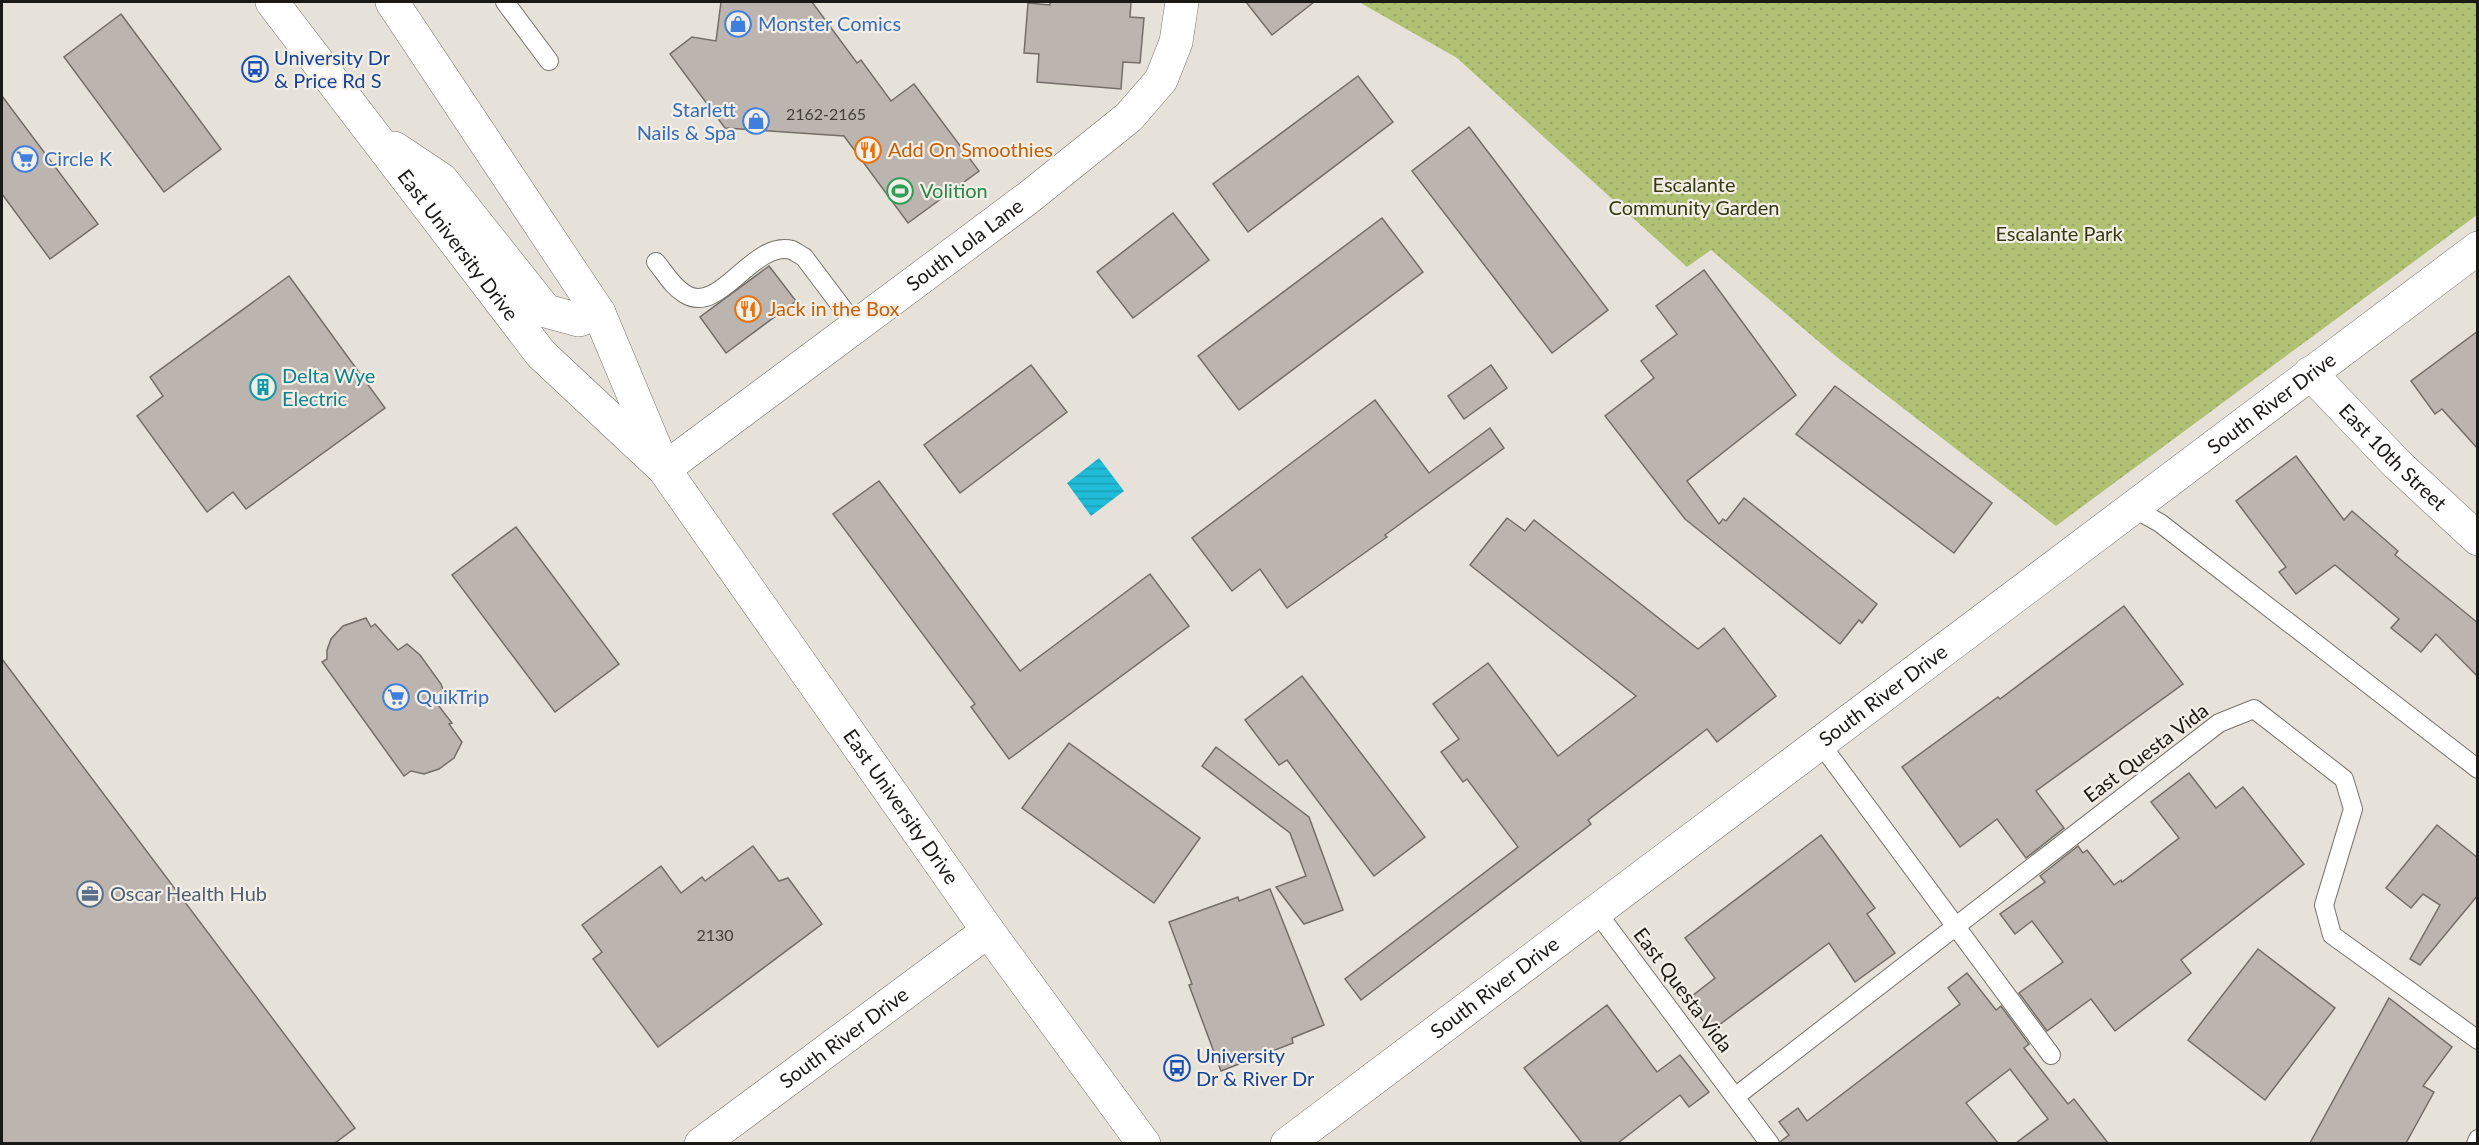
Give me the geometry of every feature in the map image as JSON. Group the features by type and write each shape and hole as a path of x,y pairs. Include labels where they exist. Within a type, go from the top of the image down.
{"street":[{"name":"East University Drive","path":"272,2 542,354 664,469 988,931 1144,1143"},
{"name":"East University Drive","path":"392,2 599,313 664,469"},
{"name":"South Lola Lane","path":"664,469 1028,198 1129,117 1161,80 1176,42 1182,2"},
{"path":"373,134 442,180 546,311 579,320 599,313"},
{"name":"South River Drive","path":"1287,1143 2310,373 2475,254"},
{"name":"East 10th Street","path":"2310,373 2397,464 2478,539"},
{"name":"South River Drive","path":"701,1143 988,931"}],"lane":[{"path":"505,2 549,61"},
{"path":"656,262 686,295 700,298 715,294 764,254 777,250 792,250 804,257 856,326"},
{"path":"2133,508 2160,523 2478,770"},
{"name":"East Questa Vida","path":"1735,1097 2219,723 2254,709 2344,779 2353,809 2324,905 2332,935 2478,1040"},
{"path":"1820,742 2050,1055"},
{"name":"East Questa Vida","path":"1596,911 1770,1143"},
{"path":"2476,1143 2478,1139"}],"green space":[{"name":"Escalante Park","path":"1359,2 2477,2 2477,215 2056,526 1838,358 1711,250 1687,267 1457,58"}],"water":[{"path":"1099,458 1124,491 1091,516 1067,483"}],"building":[{"path":"721,2 812,2 857,63 861,60 891,101 914,84 979,171 908,223 844,136 725,128 670,54 692,37 716,41"},
{"path":"1050,2 1131,2 1130,17 1144,18 1140,63 1123,62 1121,89 1037,82 1039,54 1024,53 1028,3 1050,5"},
{"path":"1246,2 1314,2 1272,35"},
{"name":"Circle K","path":"121,14 221,149 164,192 64,57"},
{"path":"1358,76 1393,122 1248,232 1213,184"},
{"name":"Circle K","path":"2,96 98,224 50,259 2,194"},
{"path":"1469,127 1608,310 1552,353 1412,171"},
{"path":"1173,213 1209,260 1133,318 1097,272"},
{"path":"1382,218 1423,272 1239,410 1198,356"},
{"name":"Jack in the Box","path":"769,266 796,301 726,353 700,317"},
{"path":"1704,270 1796,395 1687,481 1719,524 1723,519 1726,521 1744,498 1877,604 1862,623 1859,620 1840,644 1685,519 1605,416 1654,378 1641,361 1677,334 1656,306"},
{"name":"Delta Wye Electric","path":"289,276 385,408 246,509 233,492 207,512 137,416 163,396 150,377"},
{"path":"2478,331 2478,449 2442,409 2435,414 2411,381"},
{"path":"1031,365 1067,412 960,493 924,445"},
{"path":"1491,365 1507,388 1464,419 1448,396"},
{"path":"1835,386 1992,503 1954,553 1796,434"},
{"path":"1375,400 1429,473 1490,428 1504,448 1385,535 1387,537 1287,608 1260,569 1232,591 1192,538"},
{"path":"2296,456 2344,520 2352,511 2398,551 2395,555 2478,623 2478,677 2436,634 2421,652 2391,628 2399,619 2335,565 2296,594 2279,572 2286,567 2236,501"},
{"path":"879,481 1020,671 1150,574 1189,626 1009,759 971,707 975,704 833,514"},
{"path":"1507,518 1525,531 1534,520 1698,649 1724,628 1776,696 1717,742 1707,729 1588,820 1591,824 1361,1000 1345,979 1518,847 1467,779 1463,782 1441,752 1459,739 1433,704 1488,663 1558,756 1636,696 1470,565"},
{"name":"QuikTrip","path":"516,527 619,664 555,712 452,575"},
{"path":"2124,606 2183,684 2036,791 2064,828 2026,858 1997,819 1960,847 1902,767 1998,697 2000,699"},
{"name":"QuikTrip","path":"366,618 371,627 375,624 398,650 407,644 420,655 441,684 447,700 438,705 452,723 449,724 462,742 454,758 439,769 424,774 411,771 404,776 322,662 327,659 331,639 343,626"},
{"name":"Oscar Health Hub","path":"2,659 355,1128 335,1143 2,1143"},
{"path":"1302,676 1425,837 1374,876 1287,760 1279,765 1245,720"},
{"path":"1069,743 1200,838 1154,903 1022,808"},
{"path":"1216,747 1309,817 1343,910 1304,924 1276,887 1306,876 1290,833 1202,766"},
{"path":"2189,773 2216,808 2243,787 2304,864 2181,960 2191,973 2115,1031 2091,999 2047,1031 2019,993 2063,962 2032,921 2015,934 2000,914 2045,882 2040,876 2078,846 2083,853 2087,850 2114,885 2121,880 2122,882 2179,838 2151,802"},
{"path":"2437,825 2478,858 2478,895 2420,965 2410,959 2440,905 2423,894 2411,908 2386,888"},
{"path":"1821,835 1875,908 1867,914 1895,953 1855,982 1829,943 1711,1031 1687,1000 1715,978 1685,938"},
{"path":"753,846 779,881 788,878 822,924 658,1047 593,959 602,952 582,925 661,866 681,893 702,877 705,881"},
{"path":"1270,889 1324,1025 1292,1038 1293,1043 1221,1071 1189,985 1192,984 1169,922 1238,897 1239,901"},
{"path":"2258,949 2335,1008 2265,1100 2188,1040"},
{"path":"1967,973 1996,1010 2001,1006 2029,1044 2024,1048 2068,1104 2074,1099 2108,1143 2016,1143 2048,1119 2010,1069 1966,1103 1998,1143 1781,1143 1789,1135 1779,1122 1798,1108 1807,1121 1960,1004 1948,988"},
{"path":"2389,998 2452,1047 2423,1086 2434,1092 2406,1143 2310,1143"},
{"path":"1607,1005 1657,1072 1680,1055 1709,1092 1689,1107 1680,1095 1618,1143 1582,1143 1524,1068"}],"place":[{"name":"Monster Comics","path":"738,24"},
{"name":"University Dr & Price Rd S","path":"255,69"},
{"name":"Starlett Nails & Spa","path":"756,121"},
{"name":"Add On Smoothies","path":"868,150"},
{"name":"Circle K","path":"25,159"},
{"name":"Volition","path":"900,191"},
{"name":"Jack in the Box","path":"748,309"},
{"name":"Delta Wye Electric","path":"263,387"},
{"name":"QuikTrip","path":"396,697"},
{"name":"Oscar Health Hub","path":"90,894"},
{"name":"University Dr & River Dr","path":"1177,1068"}],"park label":[{"name":"Escalante Community Garden","path":"1694,196"}]}
